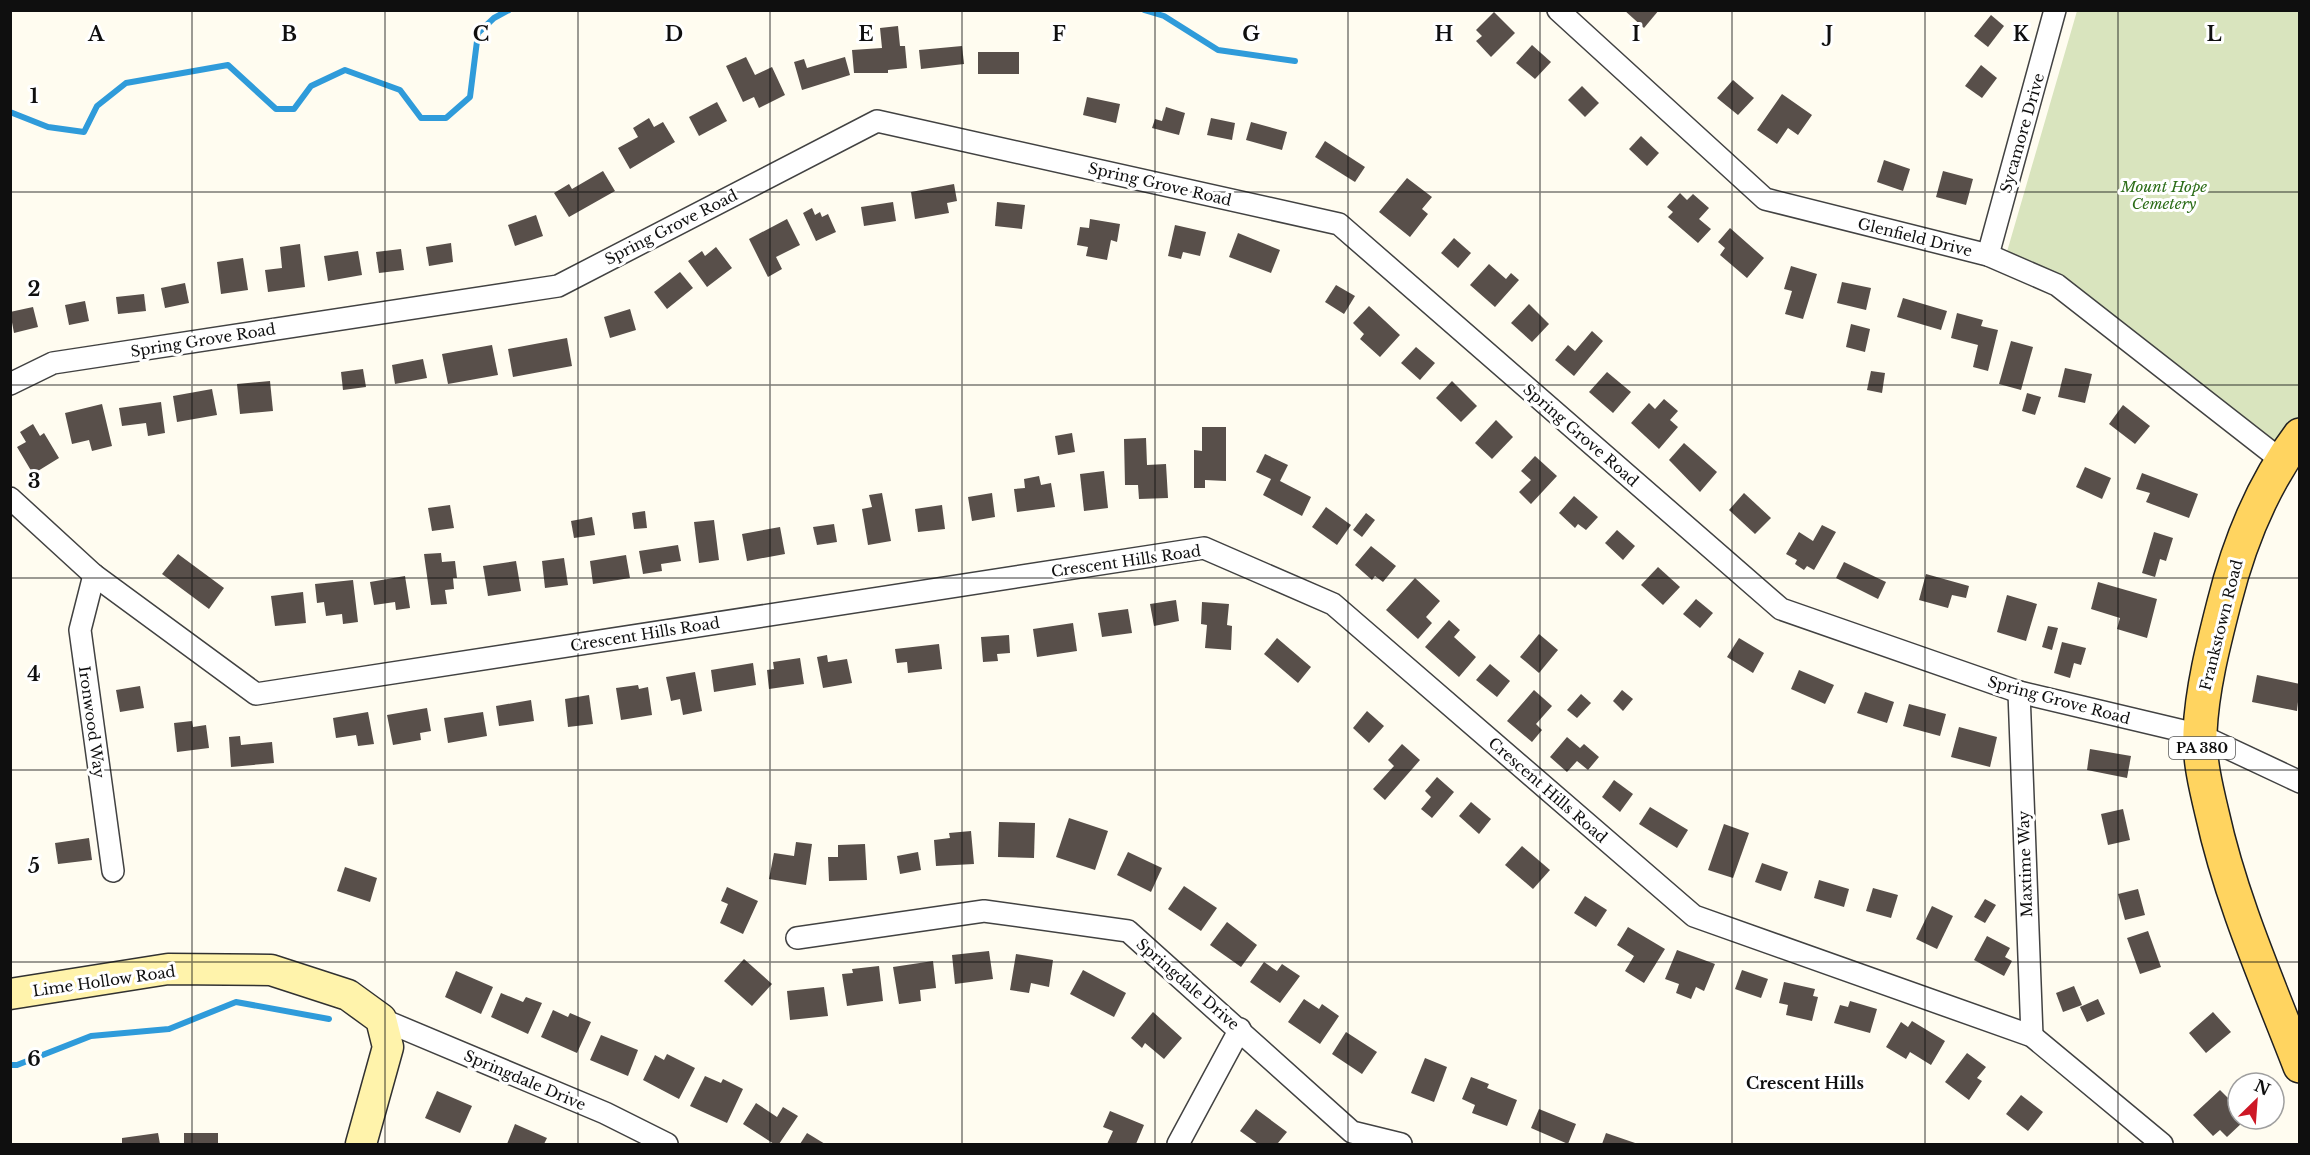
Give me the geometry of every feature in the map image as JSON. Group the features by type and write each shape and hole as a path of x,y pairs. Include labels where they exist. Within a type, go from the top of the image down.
{"main road":[{"name":"Frankstown Road","path":"2295,442 2245,532 2228,587 2207,675 2200,735 2206,789 2219,847 2300,1066"}],"street":[{"name":"Glenfield Drive","path":"1558,10 1765,199 1988,255 2057,285 2295,442"},
{"name":"Sycamore Drive","path":"1988,255 2055,10"},
{"name":"Spring Grove Road","path":"10,384 52,363 558,286 877,121 1339,225 1781,609 2019,692 2200,735 2300,782"},
{"name":"Crescent Hills Road","path":"10,498 94,575 256,694 1204,548 1333,604 1694,916 2032,1036 2162,1144"},
{"name":"Ironwood Way","path":"94,575 80,630 113,871"},
{"name":"Maxtime Way","path":"2019,692 2032,1036"},
{"name":"Springdale Drive","path":"797,938 984,911 1128,931 1240,1029 1352,1132 1401,1144"},
{"name":"Lime Hollow Road","path":"10,994 168,969 271,970 348,995 381,1019"},
{"name":"Springdale Drive","path":"381,1019 605,1113 667,1144"},
{"path":"362,1144 388,1047 381,1019"},
{"path":"1178,1144 1240,1029"}],"green space":[{"name":"Mount Hope Cemetery","path":"2077,11 2299,11 2300,435 2281,460 2100,320 2004,262"}],"building":[{"path":"1624,10 1659,10 1644,28"},
{"path":"1494,12 1515,33 1491,57 1476,41 1482,36 1476,30"},
{"path":"1991,15 2004,26 1988,47 1974,36"},
{"path":"898,26 900,46 905,46 907,68 888,70 888,73 854,73 852,50 882,48 880,28"},
{"path":"1532,45 1551,62 1535,79 1516,63"},
{"path":"962,46 964,64 921,69 919,50"},
{"path":"978,52 1019,52 1019,74 978,74"},
{"path":"746,57 755,75 772,67 785,95 759,108 754,97 743,102 726,66"},
{"path":"845,57 850,75 802,90 794,62 804,59 807,68"},
{"path":"1981,65 1997,78 1982,98 1965,86"},
{"path":"1733,80 1754,98 1738,115 1717,98"},
{"path":"1582,86 1599,103 1585,117 1568,100"},
{"path":"1782,94 1812,115 1798,135 1788,128 1777,144 1757,130"},
{"path":"1087,97 1120,104 1116,123 1083,115"},
{"path":"717,102 727,121 699,136 689,117"},
{"path":"1166,107 1185,113 1179,135 1152,128 1155,119 1162,121"},
{"path":"649,118 654,127 663,122 675,142 630,169 618,148 638,137 633,128"},
{"path":"1211,118 1235,123 1232,140 1207,135"},
{"path":"1251,122 1287,132 1282,150 1246,140"},
{"path":"1641,136 1659,153 1647,166 1629,149"},
{"path":"1325,141 1365,167 1355,182 1315,157"},
{"path":"1884,160 1910,169 1903,191 1877,182"},
{"path":"603,171 615,191 569,217 554,193 569,184 572,189"},
{"path":"1943,171 1973,179 1966,205 1936,197"},
{"path":"1407,178 1432,197 1422,209 1428,214 1410,237 1379,212"},
{"path":"954,184 957,201 947,203 949,213 915,219 911,192"},
{"path":"1680,193 1687,200 1693,194 1709,208 1699,219 1711,229 1698,243 1668,217 1673,212 1667,207"},
{"path":"893,202 896,221 864,226 861,207"},
{"path":"997,202 1025,205 1022,229 995,226"},
{"path":"812,208 815,215 820,212 822,217 828,214 836,232 816,241 803,213"},
{"path":"536,215 543,236 515,246 508,225"},
{"path":"787,219 800,245 776,257 782,269 768,277 749,239"},
{"path":"1090,219 1120,224 1117,242 1111,240 1107,260 1086,256 1088,247 1077,245 1080,227 1089,228"},
{"path":"1175,225 1206,232 1200,256 1183,252 1181,259 1168,256"},
{"path":"1730,228 1764,258 1747,278 1720,255 1725,248 1718,242"},
{"path":"1238,233 1280,250 1271,273 1229,257"},
{"path":"1454,238 1471,253 1458,268 1441,253"},
{"path":"451,243 453,262 429,266 426,247"},
{"path":"300,244 305,287 268,292 265,270 282,268 280,247"},
{"path":"716,247 732,268 707,287 688,261 702,251 705,256"},
{"path":"401,249 404,270 379,273 376,252"},
{"path":"358,251 362,275 328,281 324,256"},
{"path":"243,258 248,290 221,294 217,262"},
{"path":"1489,264 1506,279 1511,273 1519,280 1495,307 1470,285"},
{"path":"1791,266 1817,274 1803,319 1785,314 1792,291 1784,289"},
{"path":"680,272 693,288 667,309 654,292"},
{"path":"1842,282 1871,288 1866,310 1837,303"},
{"path":"185,283 189,303 165,308 161,288"},
{"path":"1336,285 1355,296 1344,314 1325,302"},
{"path":"144,294 146,311 118,314 116,297"},
{"path":"1903,298 1947,311 1941,330 1897,317"},
{"path":"85,301 89,321 69,325 65,305"},
{"path":"1529,304 1549,324 1532,342 1511,323"},
{"path":"1369,306 1400,335 1380,357 1360,339 1364,334 1353,323"},
{"path":"33,307 38,327 14,333 10,312"},
{"path":"630,309 636,330 610,338 604,317"},
{"path":"1957,313 1983,320 1981,326 1998,330 1988,371 1973,367 1978,345 1951,338"},
{"path":"1851,324 1870,329 1865,352 1846,347"},
{"path":"1592,331 1603,341 1574,376 1555,360 1568,345 1575,351"},
{"path":"567,338 572,366 513,377 508,349"},
{"path":"2011,341 2033,347 2021,390 1999,384"},
{"path":"492,345 498,375 448,384 442,354"},
{"path":"1416,347 1435,363 1420,380 1401,363"},
{"path":"423,359 427,378 395,384 392,365"},
{"path":"2065,368 2092,374 2085,403 2058,397"},
{"path":"363,369 366,387 343,390 341,372"},
{"path":"1871,371 1885,373 1882,393 1867,390"},
{"path":"1607,372 1631,392 1613,413 1589,392"},
{"path":"270,381 273,411 240,414 237,384"},
{"path":"1452,381 1477,406 1461,422 1436,398"},
{"path":"212,389 217,415 177,422 173,396"},
{"path":"2027,393 2041,397 2035,415 2022,411"},
{"path":"1664,399 1678,411 1670,420 1678,427 1659,449 1631,423 1649,403 1655,409"},
{"path":"161,402 165,433 148,436 146,423 122,426 119,408"},
{"path":"102,404 112,446 92,451 89,440 72,444 65,413"},
{"path":"2123,405 2150,426 2135,444 2109,424"},
{"path":"1496,420 1513,437 1492,459 1475,443"},
{"path":"33,424 40,436 44,433 59,458 33,474 17,447 26,442 20,432"},
{"path":"1202,427 1226,427 1226,481 1205,480 1205,488 1194,488 1194,450 1202,451"},
{"path":"1072,433 1075,452 1058,455 1055,436"},
{"path":"1146,438 1147,465 1166,464 1168,498 1139,499 1138,485 1125,485 1124,439"},
{"path":"1684,443 1717,472 1700,492 1669,460"},
{"path":"1265,454 1288,465 1280,481 1311,497 1302,516 1263,495 1271,479 1256,472"},
{"path":"1535,456 1557,476 1531,504 1519,492 1531,480 1521,471"},
{"path":"2085,467 2111,478 2102,499 2076,487"},
{"path":"1104,471 1108,508 1084,511 1080,474"},
{"path":"2142,473 2198,494 2189,518 2146,502 2150,493 2136,489"},
{"path":"1039,476 1041,485 1051,483 1055,507 1017,512 1014,489 1025,488 1024,479"},
{"path":"882,493 891,541 868,545 862,509 872,507 869,495"},
{"path":"992,493 995,517 972,521 968,497"},
{"path":"1744,493 1771,518 1755,534 1729,510"},
{"path":"1574,496 1598,517 1586,530 1578,524 1575,528 1559,513"},
{"path":"450,505 454,528 432,531 428,508"},
{"path":"942,505 945,529 918,532 915,509"},
{"path":"1326,507 1351,525 1337,545 1312,527"},
{"path":"645,511 647,528 634,529 632,513"},
{"path":"1366,513 1375,520 1362,537 1353,530"},
{"path":"592,517 595,535 574,538 571,521"},
{"path":"714,520 719,560 699,563 694,522"},
{"path":"834,524 837,542 817,545 813,527"},
{"path":"1822,525 1836,532 1814,570 1807,566 1804,570 1795,564 1797,560 1786,554 1799,532 1813,541"},
{"path":"780,527 785,554 747,561 742,534"},
{"path":"1617,530 1635,546 1623,560 1605,543"},
{"path":"2154,532 2173,538 2166,561 2160,559 2155,577 2142,573"},
{"path":"678,545 681,561 661,564 662,571 643,574 639,551"},
{"path":"1371,546 1396,566 1383,582 1375,576 1372,580 1355,565"},
{"path":"441,553 442,562 455,561 457,578 453,578 454,589 445,590 447,604 431,605 424,554"},
{"path":"178,554 224,588 209,609 162,574"},
{"path":"626,555 630,578 593,584 590,561"},
{"path":"564,558 568,585 545,588 542,561"},
{"path":"516,561 521,591 488,596 483,566"},
{"path":"1844,562 1886,582 1878,599 1836,578"},
{"path":"1658,567 1680,587 1663,605 1641,585"},
{"path":"1926,574 1969,586 1966,598 1952,595 1948,608 1919,600"},
{"path":"405,576 410,608 396,610 395,602 374,605 370,582"},
{"path":"1415,578 1440,601 1426,617 1432,623 1418,639 1386,610"},
{"path":"353,580 358,622 343,624 342,614 326,616 324,602 317,603 315,584"},
{"path":"2098,582 2157,599 2147,638 2117,629 2120,618 2091,609"},
{"path":"303,592 306,623 275,626 271,596"},
{"path":"2007,595 2037,604 2026,641 1997,632"},
{"path":"1696,599 1713,613 1700,628 1683,614"},
{"path":"1176,600 1179,621 1154,626 1150,604"},
{"path":"1202,602 1229,604 1227,625 1232,626 1231,650 1205,648 1207,625 1201,624"},
{"path":"1128,609 1132,633 1102,637 1098,613"},
{"path":"1449,620 1460,630 1454,637 1476,657 1459,677 1425,647"},
{"path":"1073,623 1077,651 1037,657 1033,629"},
{"path":"2048,626 2058,628 2052,650 2042,647"},
{"path":"1539,634 1558,650 1539,673 1520,657"},
{"path":"1009,635 1010,653 997,654 998,661 983,662 981,637"},
{"path":"1277,638 1311,667 1298,683 1264,654"},
{"path":"1739,638 1764,653 1753,673 1727,657"},
{"path":"2062,642 2086,648 2081,665 2074,663 2070,678 2054,673"},
{"path":"939,644 942,669 908,673 907,662 897,663 895,649"},
{"path":"827,655 828,662 847,659 852,683 823,688 817,657"},
{"path":"800,658 804,684 769,689 767,670 774,669 773,662"},
{"path":"753,663 756,685 714,692 711,670"},
{"path":"1490,664 1510,681 1497,697 1476,680"},
{"path":"1799,670 1834,685 1825,704 1791,689"},
{"path":"695,672 702,711 683,715 680,699 671,701 666,677"},
{"path":"2257,675 2300,684 2297,711 2252,702"},
{"path":"638,685 639,689 648,687 652,715 621,720 616,688"},
{"path":"140,686 144,708 120,712 116,690"},
{"path":"1534,690 1552,706 1536,724 1542,730 1532,742 1507,721"},
{"path":"1622,690 1633,699 1623,711 1613,701"},
{"path":"1865,692 1894,702 1887,723 1857,713"},
{"path":"1581,694 1591,703 1577,718 1567,710"},
{"path":"589,695 593,724 568,727 565,699"},
{"path":"531,700 534,721 499,726 496,706"},
{"path":"1909,704 1946,714 1940,736 1903,726"},
{"path":"427,708 431,731 420,733 421,740 393,745 387,715"},
{"path":"1367,711 1384,726 1369,743 1353,728"},
{"path":"368,712 374,744 358,746 356,735 336,738 333,718"},
{"path":"483,712 487,736 448,743 444,718"},
{"path":"192,721 193,727 206,725 209,748 177,752 174,723"},
{"path":"1959,727 1997,737 1990,767 1951,757"},
{"path":"240,736 241,745 272,742 274,763 231,767 229,737"},
{"path":"1567,737 1580,748 1584,744 1599,757 1588,770 1577,761 1567,772 1550,757"},
{"path":"1402,744 1420,760 1385,800 1373,789 1394,766 1388,760"},
{"path":"2090,749 2131,756 2127,778 2087,770"},
{"path":"1437,777 1454,792 1432,818 1421,809 1431,797 1425,791"},
{"path":"1614,780 1633,794 1620,812 1602,797"},
{"path":"1471,802 1491,819 1479,834 1459,816"},
{"path":"1650,807 1688,830 1677,848 1639,824"},
{"path":"2123,809 2130,840 2108,845 2101,814"},
{"path":"1069,818 1108,831 1095,870 1056,857"},
{"path":"999,822 1035,823 1034,858 998,857"},
{"path":"1724,824 1749,833 1733,878 1708,870"},
{"path":"971,831 974,864 936,866 934,840 950,838 949,833"},
{"path":"89,838 92,860 58,864 55,843"},
{"path":"796,842 812,844 806,885 769,879 774,853 794,856"},
{"path":"865,844 867,880 829,881 828,857 838,857 838,845"},
{"path":"1522,846 1550,870 1533,889 1505,865"},
{"path":"918,852 921,870 900,874 897,856"},
{"path":"1128,852 1162,868 1151,892 1117,875"},
{"path":"1762,863 1788,872 1781,891 1755,882"},
{"path":"345,867 377,878 370,902 337,891"},
{"path":"1819,880 1849,889 1844,907 1814,898"},
{"path":"1184,886 1217,908 1201,931 1168,909"},
{"path":"727,887 758,901 743,934 720,923 728,904 721,901"},
{"path":"1873,888 1898,895 1891,918 1866,911"},
{"path":"2138,889 2145,915 2125,920 2118,894"},
{"path":"1585,896 1607,910 1596,927 1574,913"},
{"path":"1985,899 1996,905 1985,923 1974,917"},
{"path":"1932,906 1953,916 1937,949 1916,939"},
{"path":"1227,922 1257,945 1241,967 1210,945"},
{"path":"1628,927 1665,949 1644,983 1625,971 1634,956 1617,945"},
{"path":"2148,931 2161,967 2140,974 2127,938"},
{"path":"1987,936 2010,948 2005,957 2012,961 2004,976 1974,960"},
{"path":"1677,950 1715,964 1704,991 1696,987 1691,999 1676,993 1679,984 1665,979"},
{"path":"989,951 993,979 955,984 952,955"},
{"path":"1016,954 1053,960 1049,987 1031,983 1029,993 1010,990"},
{"path":"744,959 772,984 752,1006 724,981"},
{"path":"933,961 936,988 920,990 921,1001 899,1004 893,967"},
{"path":"1264,962 1277,971 1282,964 1300,976 1280,1003 1250,982"},
{"path":"879,966 883,1001 847,1006 842,974 853,973 852,969"},
{"path":"1083,970 1126,993 1114,1017 1070,994"},
{"path":"1742,970 1768,979 1761,998 1735,989"},
{"path":"456,971 493,987 481,1014 445,997"},
{"path":"1784,982 1815,989 1813,996 1818,997 1812,1021 1786,1015 1788,1005 1779,1003"},
{"path":"2074,986 2082,1005 2063,1012 2056,993"},
{"path":"824,987 828,1016 790,1020 787,991"},
{"path":"501,993 523,1002 526,997 542,1003 528,1034 491,1017"},
{"path":"1304,999 1319,1009 1322,1004 1339,1016 1320,1044 1288,1022"},
{"path":"2098,999 2105,1014 2087,1022 2080,1007"},
{"path":"1850,1001 1877,1009 1870,1033 1834,1023 1840,1005 1848,1007"},
{"path":"553,1010 568,1017 570,1013 591,1022 577,1053 541,1037"},
{"path":"1153,1012 1182,1038 1164,1059 1145,1043 1142,1048 1131,1038"},
{"path":"2213,1012 2231,1032 2206,1053 2189,1033"},
{"path":"1912,1021 1945,1041 1931,1065 1910,1052 1906,1059 1886,1047 1901,1022 1908,1027"},
{"path":"1346,1032 1377,1052 1362,1074 1332,1054"},
{"path":"601,1035 638,1050 628,1076 590,1060"},
{"path":"1967,1053 1986,1067 1977,1078 1982,1081 1969,1100 1945,1082"},
{"path":"667,1054 695,1068 679,1099 643,1080 655,1055 664,1060"},
{"path":"1425,1058 1447,1067 1434,1102 1411,1093"},
{"path":"705,1076 721,1083 723,1079 743,1089 727,1123 690,1106"},
{"path":"1471,1077 1489,1084 1487,1088 1517,1100 1507,1126 1472,1113 1475,1105 1462,1099"},
{"path":"2220,1090 2226,1096 2226,1131 2233,1131 2227,1137 2220,1130 2213,1136 2193,1115"},
{"path":"437,1091 472,1106 460,1133 425,1118"},
{"path":"2021,1095 2043,1112 2028,1131 2006,1114"},
{"path":"756,1103 777,1117 783,1107 798,1116 779,1144 774,1144 743,1124"},
{"path":"1256,1109 1287,1132 1278,1143 1281,1144 1258,1144 1240,1131"},
{"path":"1539,1109 1576,1124 1568,1144 1531,1128"},
{"path":"1110,1111 1144,1125 1136,1144 1107,1144 1113,1131 1103,1127"},
{"path":"515,1124 547,1138 544,1144 507,1144"},
{"path":"158,1133 160,1144 122,1144 122,1138"},
{"path":"184,1133 218,1133 218,1144 184,1144"},
{"path":"807,1133 825,1144 800,1144"},
{"path":"1606,1133 1638,1144 1602,1144"}],"waterway":[{"path":"10,112 48,127 84,132 97,106 126,83 228,65 276,109 294,109 311,86 345,70 400,90 421,118 446,118 470,97 478,33 494,18 509,10"},
{"path":"1144,10 1164,16 1218,50 1295,61"},
{"path":"10,1065 17,1065 91,1036 169,1029 236,1002 329,1019"}],"district":[{"name":"Crescent Hills","path":"1805,1083"}]}
